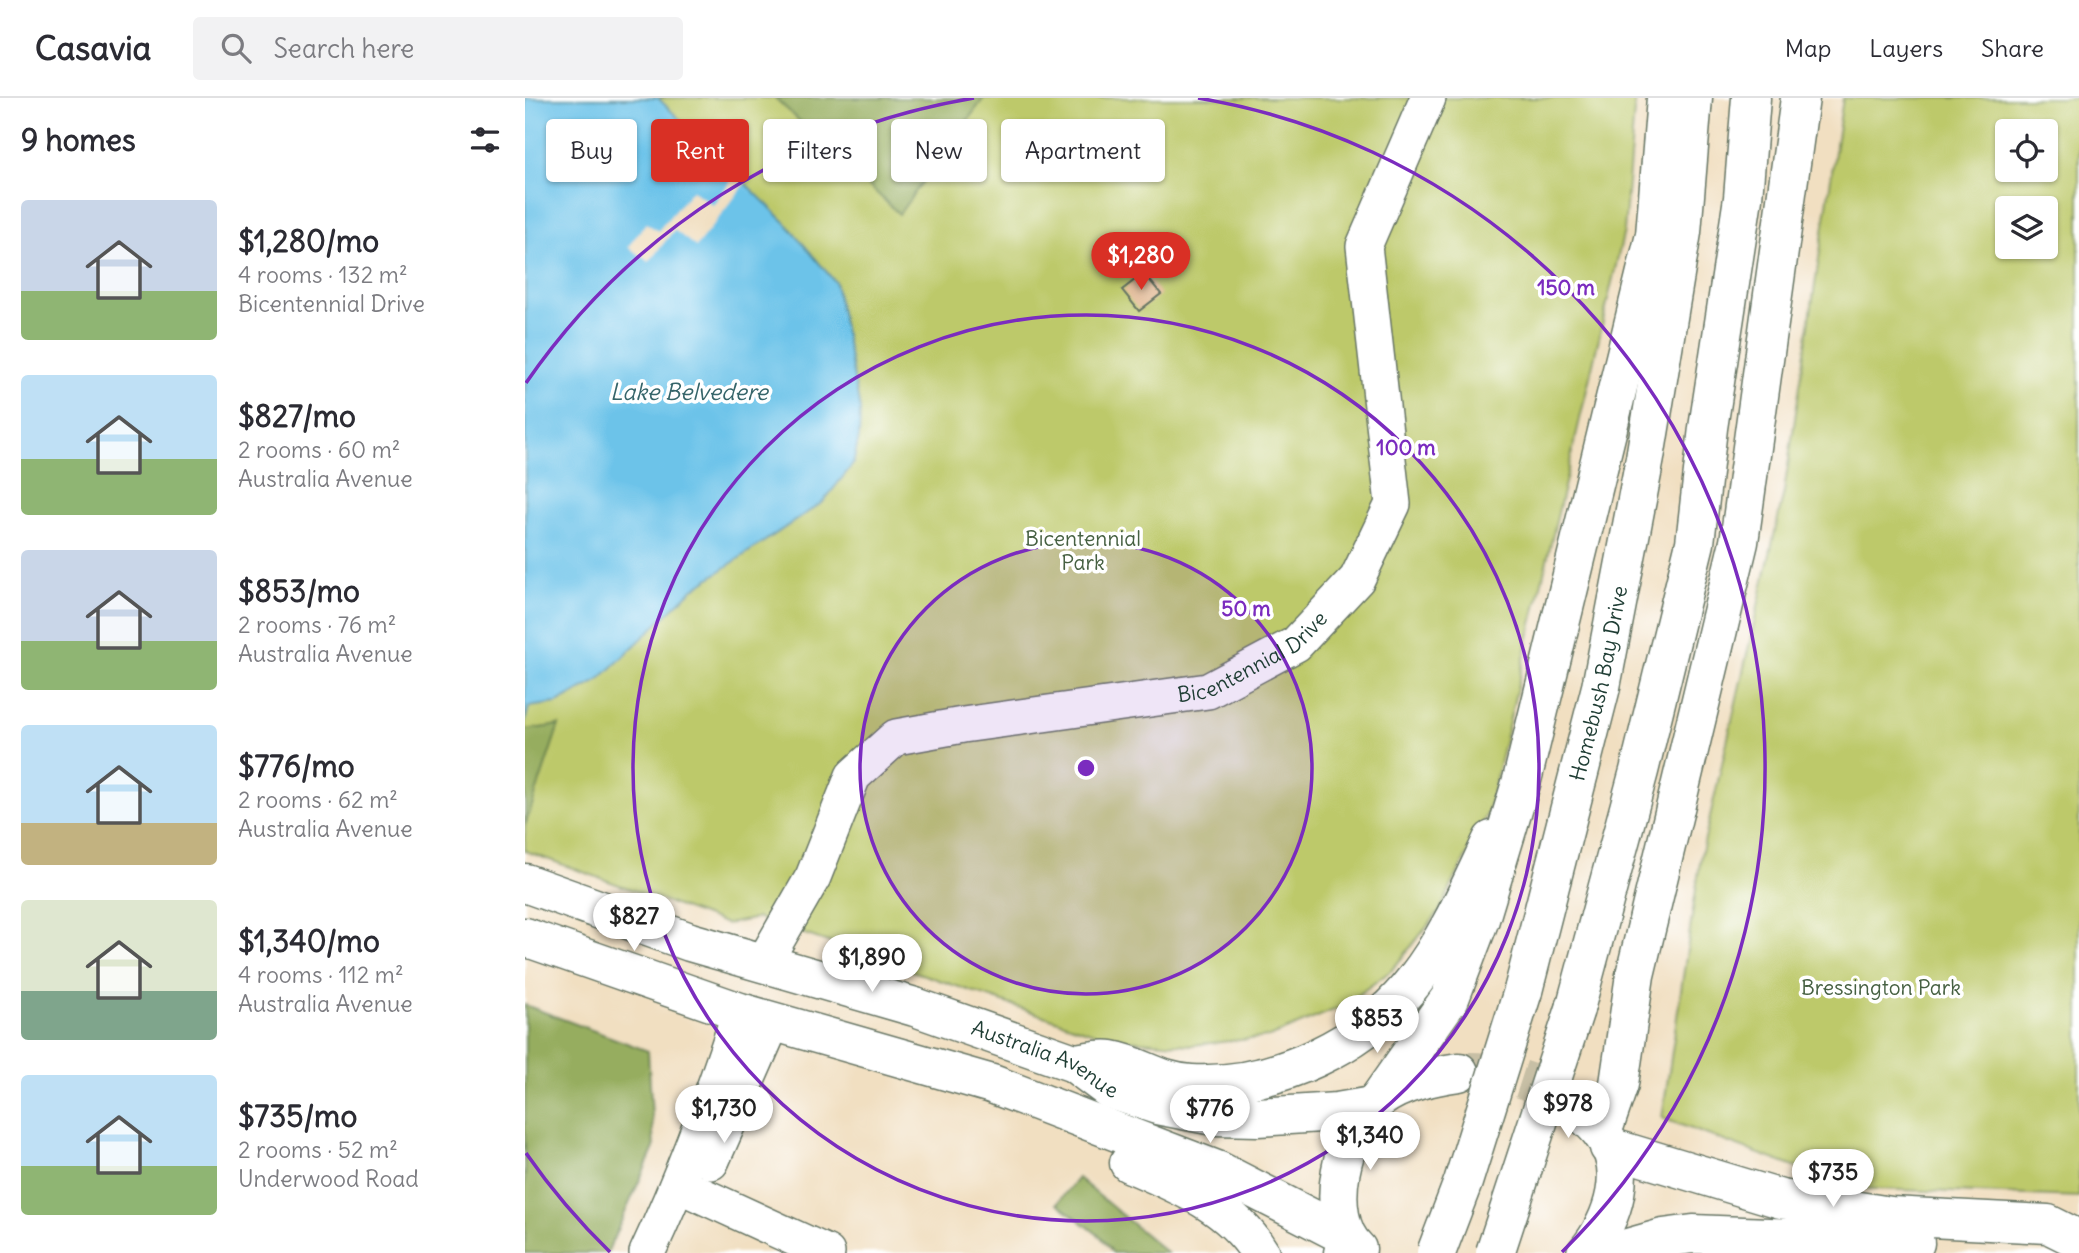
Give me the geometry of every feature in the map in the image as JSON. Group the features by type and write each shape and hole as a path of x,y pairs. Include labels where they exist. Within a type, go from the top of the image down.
{"main road":[{"path":"1349,1245 1339,1207 1340,1170 1350,1142 1450,998 1480,919 1522,780 1655,235 1666,98"},
{"name":"Homebush Bay Drive","path":"1436,1253 1463,1182 1523,991 1601,687 1640,485 1682,232 1693,98"},
{"path":"1495,1253 1575,1009 1639,771 1695,544 1708,428 1743,198 1751,98"},
{"path":"1606,1140 1619,1084 1635,975 1739,542 1800,98"},
{"path":"1074,1063 1111,1060 1163,1081 1193,1084 1226,1082 1289,1069 1351,1038 1385,1013 1430,959 1455,916 1522,780"},
{"name":"Australia Avenue","path":"525,883 763,964 915,1007 1074,1063 1109,1089 1157,1105 1214,1116 1258,1117 1337,1112 1375,1103"},
{"name":"Australia Avenue","path":"525,937 757,1017 992,1084 1219,1171 1349,1245"},
{"path":"763,964 766,989 881,1028 978,1102 1073,1139 1205,1198 1234,1220 1260,1253"},
{"path":"1375,1103 1415,1081 1459,1072"},
{"path":"1568,1101 1606,1140 1617,1170 1617,1188 1605,1224 1586,1253"},
{"path":"1606,1140 1781,1199 1891,1216 2048,1223 2078,1238"},
{"path":"1610,1253 1663,1238 1693,1234 2042,1250 2078,1238"}],"street":[{"name":"Bicentennial Drive","path":"763,964 813,877 853,776 897,737 963,724 1208,691 1296,643 1357,579 1393,505 1364,246 1428,98"},
{"path":"670,1253 688,1189 757,1017"},
{"path":"647,1253 688,1189"},
{"path":"688,1189 827,1253"}],"green space":[{"name":"Bicentennial Park","path":"525,98 1635,98 1624,231 1488,812 1439,912 1392,970 1341,1007 1269,1037 1192,1045 1111,1039 758,918 727,924 525,851"},
{"path":"775,98 984,98 969,119 891,119 891,182 922,182 899,214 865,182 877,182 877,119 797,119"},
{"name":"Bressington Park","path":"1843,98 2079,98 2079,1197 1851,1188 1662,1118 1701,856 1784,492"},
{"path":"559,725 525,826 525,730"},
{"path":"525,1005 648,1051 654,1148 607,1253 525,1253"},
{"path":"1078,1178 1167,1253 1113,1253 1101,1237 1057,1203"}],"water":[{"name":"Lake Belvedere","path":"525,98 658,98 680,119 651,119 651,182 744,182 786,223 835,282 860,409 859,437 853,464 823,502 692,590 598,681 557,703 529,707 525,722"}],"pier":[{"path":"730,182 746,182 696,247 674,230 649,262 628,247 646,223 658,231 692,190 713,205"}],"building":[{"path":"1144,273 1161,294 1139,311 1122,290"}],"tunnel":[{"path":"1465,1071 1492,1072 1518,1078 1568,1101"}]}
